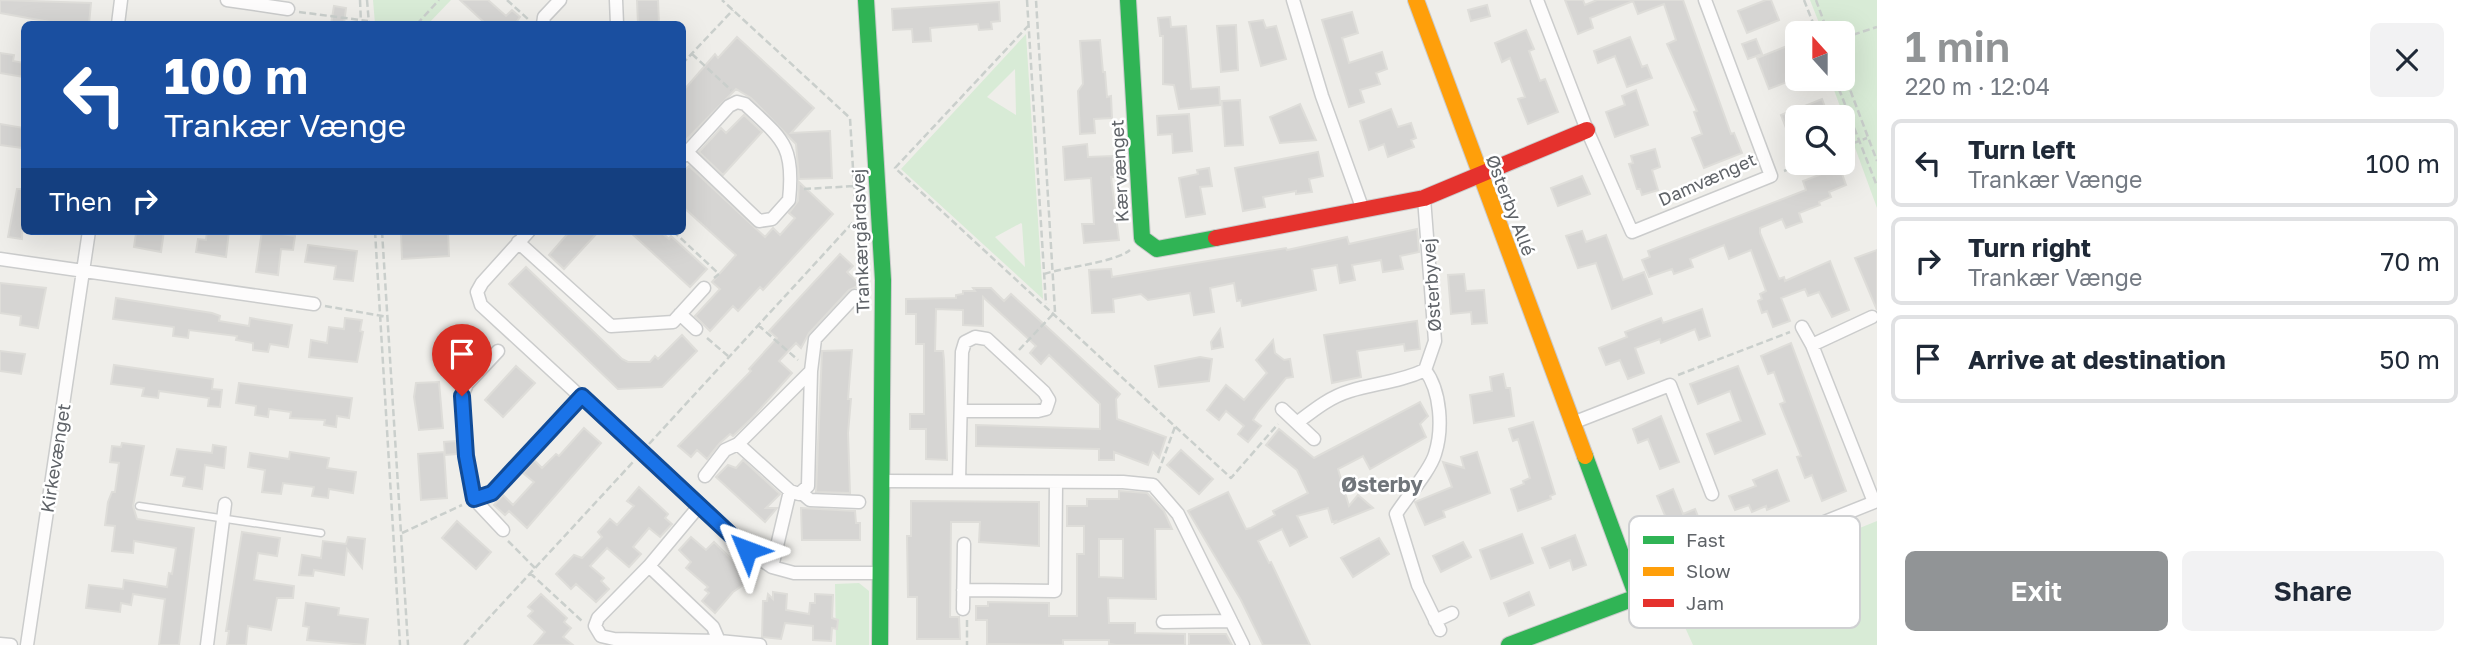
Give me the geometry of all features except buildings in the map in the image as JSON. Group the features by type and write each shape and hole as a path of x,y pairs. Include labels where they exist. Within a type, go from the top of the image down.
{"street":[{"path":"118,21 121,0"},
{"path":"227,0 288,9"},
{"path":"540,21 559,0"},
{"path":"616,0 617,21"},
{"name":"Trankærgårdsvej","path":"866,0 883,280 880,645"},
{"name":"Kærvænget","path":"1128,0 1142,238 1157,248 1424,198 1480,176"},
{"path":"1293,0 1322,96 1363,210"},
{"name":"Østerby Allé","path":"1416,0 1480,176 1575,422 1629,574"},
{"name":"Damvænget","path":"1537,0 1587,130 1632,232 1771,176 1705,0"},
{"path":"686,154 737,102 783,139 789,153 789,200 772,219 759,221 686,156"},
{"path":"1480,176 1587,130"},
{"name":"Østerbyvej","path":"1424,198 1435,341 1425,370"},
{"name":"Kirkevænget","path":"27,645 88,235"},
{"path":"525,235 482,283 478,299 747,550 772,567 794,573 880,573"},
{"path":"518,242 611,326 673,322 704,288"},
{"path":"0,259 314,304"},
{"path":"772,567 797,492 808,486 811,371 815,339 855,296"},
{"path":"680,314 696,328"},
{"path":"1812,345 1872,317"},
{"path":"1802,327 1812,345 1875,501 1838,516"},
{"path":"959,481 963,411 961,352 965,342 975,337 987,339 1044,392 1049,400 1046,409 963,411"},
{"path":"498,351 467,384 462,396 466,456 474,499 503,530"},
{"path":"1298,422 1324,402 1349,391 1406,380 1425,370 1435,383 1439,411 1435,456 1396,514 1418,585 1438,626 1452,613"},
{"path":"705,476 725,450 738,444 811,371"},
{"path":"1575,422 1670,385 1712,494"},
{"path":"474,499 492,493 582,396"},
{"path":"1285,411 1314,439"},
{"path":"738,444 810,500 859,502"},
{"path":"882,481 1123,482 1153,485 1178,514 1243,645"},
{"path":"963,590 1055,591 1056,483"},
{"path":"207,645 225,504"},
{"path":"700,505 649,566 598,618 595,626 601,636 614,639 719,640 760,645"},
{"path":"963,609 964,544"},
{"path":"649,566 713,627 719,640"},
{"path":"1509,645 1629,600"},
{"path":"1163,622 1231,621"},
{"path":"0,644 10,645"}],"lane":[{"path":"139,506 321,533"}],"path":[{"path":"360,0 361,21"},
{"path":"367,0 368,21"},
{"path":"420,21 439,0"},
{"path":"507,0 533,21"},
{"path":"1027,0 1046,304"},
{"path":"1010,360 1055,312 1036,0"},
{"path":"1804,0 1812,21"},
{"path":"1816,0 1824,21"},
{"path":"288,9 354,21"},
{"path":"686,60 733,10"},
{"path":"1029,25 895,168 1055,312 1231,478 1285,411"},
{"path":"1855,34 1877,27"},
{"path":"691,54 735,93 737,102"},
{"path":"1840,91 1877,186"},
{"path":"1850,91 1877,161"},
{"path":"1855,143 1867,138"},
{"path":"1771,176 1785,170"},
{"path":"790,190 855,186"},
{"path":"374,235 400,645"},
{"path":"382,235 408,645"},
{"path":"677,235 719,274 704,288"},
{"path":"1044,274 1121,258 1142,238"},
{"path":"314,304 388,317"},
{"path":"758,325 811,371"},
{"path":"1670,385 1675,376 1802,327"},
{"path":"696,328 729,357"},
{"path":"1153,485 1176,424"},
{"path":"402,533 474,499"},
{"path":"503,530 504,538 535,568"},
{"path":"530,573 586,624 595,626"},
{"path":"963,609 967,612 967,645"}],"green space":[{"path":"373,0 451,0 431,21 375,21"},
{"path":"1810,0 1877,0 1877,208 1855,148 1855,105 1839,105 1834,91 1855,91 1855,21 1818,21"},
{"path":"1026,34 1043,299 901,169","holes":["1015,69 1016,114 1016,115 987,97","1022,224 1025,267 995,237"]},
{"path":"1877,521 1877,645 1693,645 1685,628 1860,628 1860,528"},
{"path":"859,583 869,591 869,645 836,645 835,584"}],"traffic: fast":[{"path":"866,0 883,280 880,645"},
{"path":"1128,0 1142,238 1157,249 1216,238"},
{"path":"1585,456 1629,575"},
{"path":"1509,645 1629,600"}],"traffic: slow":[{"path":"1416,0 1585,456"}],"traffic: jam":[{"path":"1216,238 1424,198 1587,130"}],"district":[{"name":"Østerby","path":"1382,484"}],"route":[{"path":"462,396 466,456 474,499 492,493 582,396 747,550"}]}
